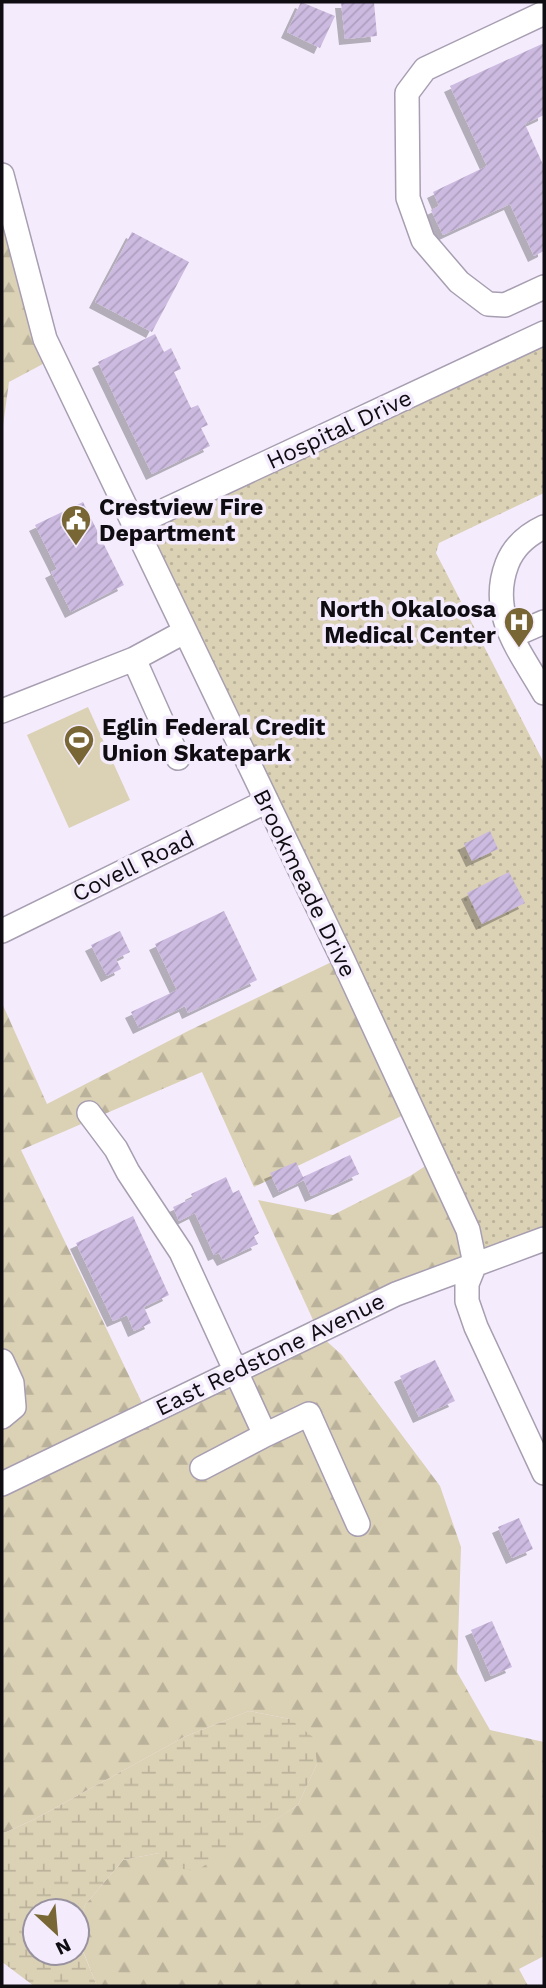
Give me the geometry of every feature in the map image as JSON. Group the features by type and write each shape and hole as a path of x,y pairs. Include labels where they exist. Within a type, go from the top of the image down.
{"street":[{"path":"544,13 425,69 407,93 408,198 423,240 458,282 488,304 505,306 544,287"},
{"name":"Brookmeade Drive","path":"2,175 45,339 343,960 468,1230 475,1264 467,1284 467,1301 476,1327 544,1473"},
{"name":"Hospital Drive","path":"133,525 544,333"},
{"path":"544,527 523,540 512,551 500,589 501,606 512,636 544,693"},
{"path":"512,636 544,622"},
{"path":"2,711 134,659 184,632"},
{"path":"134,659 178,758"},
{"name":"Covell Road","path":"2,932 265,802"},
{"path":"89,1114 116,1149 128,1172 181,1252 265,1435"},
{"name":"East Redstone Avenue","path":"2,1484 396,1294 544,1239"},
{"path":"2,1361 12,1383 14,1407 2,1418"},
{"path":"202,1468 309,1414 358,1524"}],"green space":[{"path":"2,214 56,357 9,382 2,433"},
{"path":"544,334 544,493 439,543 436,553 544,763 544,1228 483,1251 146,527"},
{"name":"Eglin Federal Credit Union Skatepark","path":"88,707 130,800 69,828 27,735"},
{"path":"344,956 416,1109 254,1187 202,1072 21,1150 143,1405 2,1473 2,1003 47,1104 188,1031"},
{"path":"439,1157 483,1251 314,1322 258,1200 333,1215 410,1176"},
{"path":"323,1338 342,1355 440,1486 461,1547 457,1672 490,1730 544,1742 544,1956 519,1969 528,1986 97,1986 89,1967 91,1898 123,1860 159,1853 196,1870 298,1805 317,1764 290,1719 249,1711 184,1737 35,1819 2,1834 2,1494"},
{"path":"249,1711 290,1719 314,1738 317,1764 298,1805 196,1871 171,1867 159,1853 123,1860 91,1898 21,1897 21,1967 89,1967 97,1986 34,1986 2,1962 2,1834 35,1819 184,1737"}],"building":[{"path":"301,2 335,16 320,48 287,32"},
{"path":"341,2 374,2 377,36 345,39"},
{"path":"544,43 544,115 525,124 544,167 544,251 534,256 510,204 443,235 431,210 439,206 433,192 487,166 450,86"},
{"path":"132,232 189,262 152,332 95,302"},
{"path":"155,334 164,352 171,348 181,369 174,372 191,408 198,405 208,425 201,428 210,446 152,474 98,362"},
{"name":"Crestview Fire Department","path":"83,502 124,585 71,612 51,572 57,569 35,525"},
{"path":"490,831 498,849 472,861 464,844"},
{"path":"509,872 525,903 482,924 467,893"},
{"path":"224,911 257,980 188,1013 185,1006 139,1028 131,1012 177,990 155,944"},
{"path":"120,931 130,952 116,959 121,969 107,976 91,945"},
{"path":"350,1155 359,1174 311,1196 304,1180 279,1192 270,1173 296,1162 303,1177"},
{"path":"226,1177 233,1193 239,1190 259,1233 254,1236 258,1244 223,1260 219,1253 214,1255 195,1213 179,1221 173,1207 193,1198 191,1194"},
{"path":"133,1216 169,1295 144,1307 151,1323 134,1331 127,1315 113,1321 76,1243"},
{"path":"435,1360 455,1401 419,1417 400,1376"},
{"path":"519,1518 533,1549 512,1558 498,1527"},
{"path":"492,1621 512,1667 491,1676 471,1630"}],"place":[{"name":"Crestview Fire Department","path":"76,547"},
{"name":"North Okaloosa Medical Center","path":"519,649"},
{"name":"Eglin Federal Credit Union Skatepark","path":"79,767"}]}
